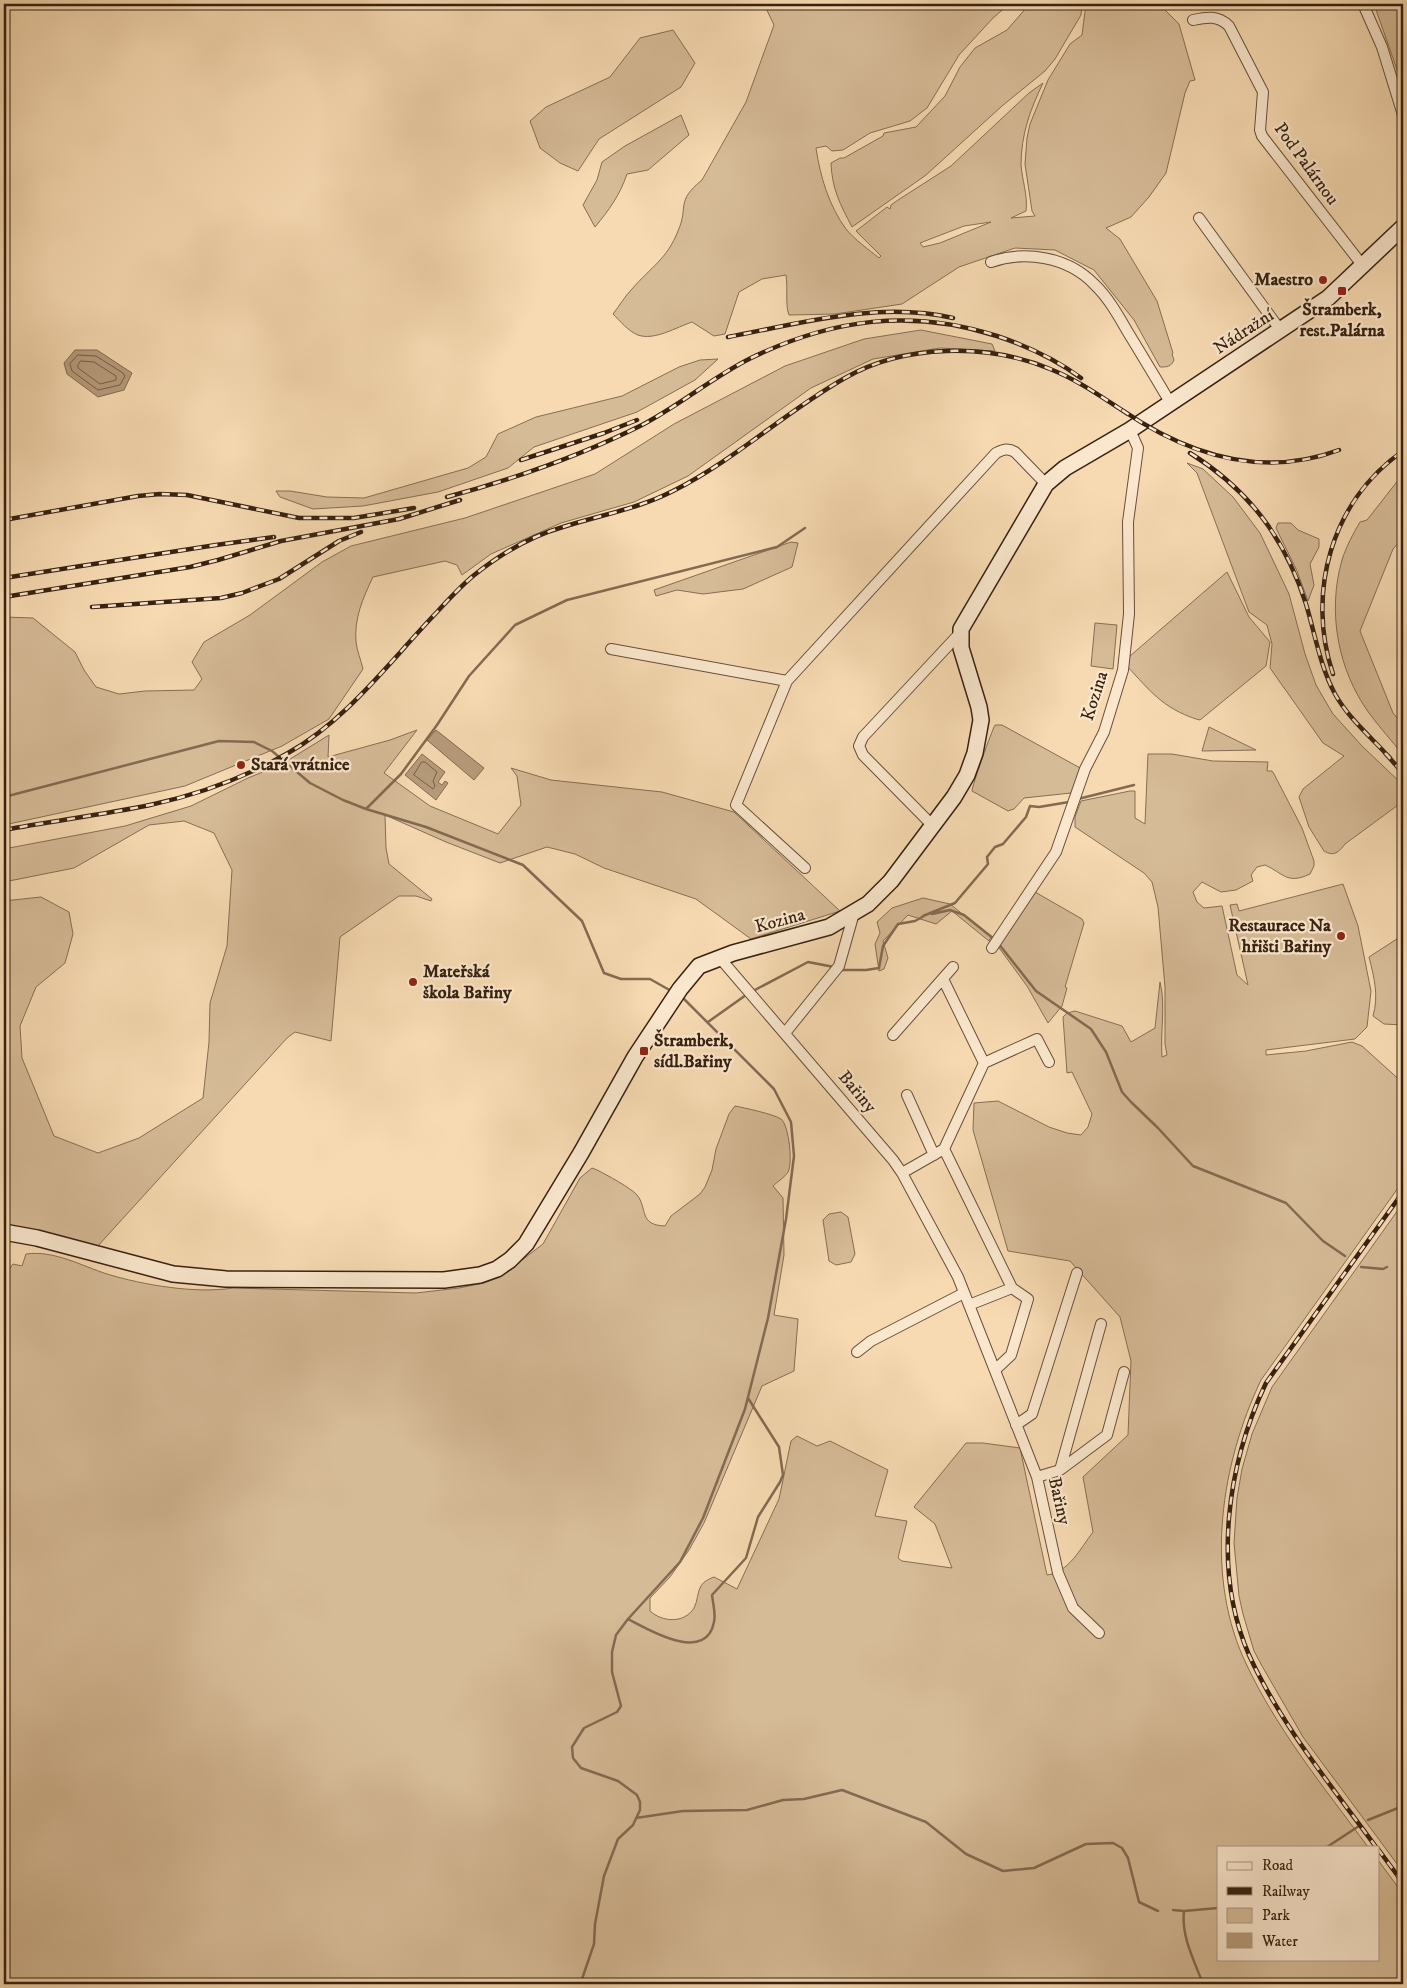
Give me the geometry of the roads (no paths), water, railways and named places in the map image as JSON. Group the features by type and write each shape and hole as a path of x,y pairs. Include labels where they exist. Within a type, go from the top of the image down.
{"main road":[{"name":"Nádražní","path":"1136,426 1328,298 1403,226"},
{"path":"960,632 967,616 1046,484 1065,468 1136,426"},
{"name":"Kozina","path":"4,1232 37,1238 173,1274 226,1279 444,1280 470,1277 489,1272 510,1260 530,1239 635,1057 676,994 699,966 719,957 829,927 854,913 886,888 954,797 967,775 976,754 980,733 979,707 961,648 960,632"}],"street":[{"path":"1363,4 1368,9 1382,47 1403,115"},
{"name":"Pod Palárnou","path":"1193,20 1217,18 1223,20 1229,26 1264,92 1260,130 1262,136 1362,266"},
{"path":"1199,218 1281,331"},
{"path":"991,262 1011,256 1036,257 1062,264 1087,277 1095,284 1115,311 1171,404"},
{"name":"Kozina","path":"992,948 1056,852 1085,769 1104,732 1123,670 1129,614 1128,522 1138,454 1136,426"},
{"path":"805,868 736,805 787,681 996,453 1004,449 1010,449 1015,452 1046,484"},
{"path":"933,826 863,755 859,746 863,737 960,632"},
{"path":"611,649 787,681"},
{"path":"785,1033 839,966 854,913"},
{"name":"Bařiny","path":"719,957 893,1160 940,1241 964,1293 1037,1477 1058,1573 1073,1608 1100,1633"},
{"path":"892,1035 953,967"},
{"path":"944,979 984,1063"},
{"path":"902,1174 944,1149 984,1063 1037,1039 1048,1062"},
{"path":"907,1095 934,1155"},
{"path":"944,1149 1012,1288 1028,1299 1011,1355 995,1370"},
{"path":"1016,1425 1032,1414 1077,1273"},
{"path":"969,1306 1012,1288"},
{"path":"857,1352 871,1342 964,1293"},
{"path":"1060,1470 1101,1324"},
{"path":"1037,1477 1060,1470 1107,1435 1124,1372"}],"water":[{"path":"75,350 97,350 132,373 124,390 98,397 67,374 64,363"},
{"path":"436,730 484,768 474,780 427,740"},
{"path":"422,754 445,772 438,782 442,785 445,781 448,783 436,800 405,775"}],"waterway":[{"path":"366,809 401,774 437,725 469,676 515,625 567,600 777,547 805,528"},
{"path":"4,797 219,741 254,742 272,751 310,783 343,800 426,827 523,865 582,921 604,973 621,979 650,979 673,992"},
{"path":"1078,799 1134,785"},
{"path":"923,916 955,903 988,864 987,857 995,847 1003,844 1026,817 1030,806 1039,807 1069,802"},
{"path":"932,914 950,910 964,915 994,939"},
{"path":"842,970 879,968 883,946 898,924 915,921 924,916"},
{"path":"998,943 1036,991 1091,1029 1106,1052 1122,1092 1193,1166 1286,1203 1323,1241 1345,1256"},
{"path":"753,991 808,962 834,967"},
{"path":"708,1022 746,995"},
{"path":"583,1984 582,1979 594,1944 595,1924 604,1876 618,1839 633,1825 640,1810 640,1802 637,1795 618,1781 581,1768 573,1758 572,1747 584,1728 617,1712 621,1706 612,1672 612,1652 616,1635 628,1619 680,1562 703,1518 745,1409 768,1318 786,1219 794,1156 791,1122 774,1089 682,997"},
{"path":"1361,1267 1383,1269 1387,1267"},
{"path":"628,1619 662,1636 676,1640 700,1641 709,1634 715,1619 712,1595 746,1558 758,1517 783,1475 779,1447 748,1398"},
{"path":"636,1818 683,1811 747,1810 783,1800 804,1799 842,1790 926,1822 966,1854 1003,1871 1034,1868 1086,1844 1113,1843 1122,1848 1128,1858 1139,1902 1158,1911"},
{"path":"1368,1820 1403,1806"},
{"path":"1329,1846 1359,1826"},
{"path":"1184,1911 1217,1908"},
{"path":"1173,1910 1184,1911 1186,1939 1203,1984"}],"railway":[{"path":"728,337 812,320 868,313 925,313 953,318"},
{"path":"447,497 497,483 595,447 642,425 751,358 812,334 842,327 872,322 903,320 965,327 1019,344 1051,359 1081,378"},
{"path":"4,830 168,801 221,784 272,762 310,739 330,724 367,688 454,594 473,576 494,561 527,541 551,531 633,507 673,491 718,465 823,391 868,367 919,353 973,351 1000,355 1026,361 1060,373 1128,414"},
{"path":"1122,410 1147,426 1173,439 1199,450 1226,458 1253,462 1281,462 1310,458 1339,450"},
{"path":"521,460 604,433 637,420"},
{"path":"1333,674 1325,643 1322,612 1324,581 1331,551 1342,522 1358,496 1378,472 1403,451"},
{"path":"1190,453 1230,483 1247,500 1276,537 1297,580 1306,604 1322,661 1335,694 1354,720 1390,758"},
{"path":"4,520 138,496 160,494 187,495 299,518 354,518 414,508"},
{"path":"4,597 190,567 281,541 399,519 460,500"},
{"path":"92,607 221,598 242,593 279,579 339,541 361,532"},
{"path":"4,578 274,537"},
{"path":"1385,753 1403,773"},
{"path":"1375,1846 1291,1730 1249,1655 1238,1622 1231,1588 1228,1553 1229,1518 1242,1448 1266,1383 1403,1192"},
{"path":"1380,1852 1403,1883"}],"place":[{"name":"Maestro","path":"1323,280"},
{"name":"Štramberk, rest.Palárna","path":"1342,291"},
{"name":"Stará vrátnice","path":"241,765"},
{"name":"Restaurace Na hřišti Bařiny","path":"1341,936"},
{"name":"Mateřská škola Bařiny","path":"413,982"},
{"name":"Štramberk, sídl.Bařiny","path":"644,1051"}]}
